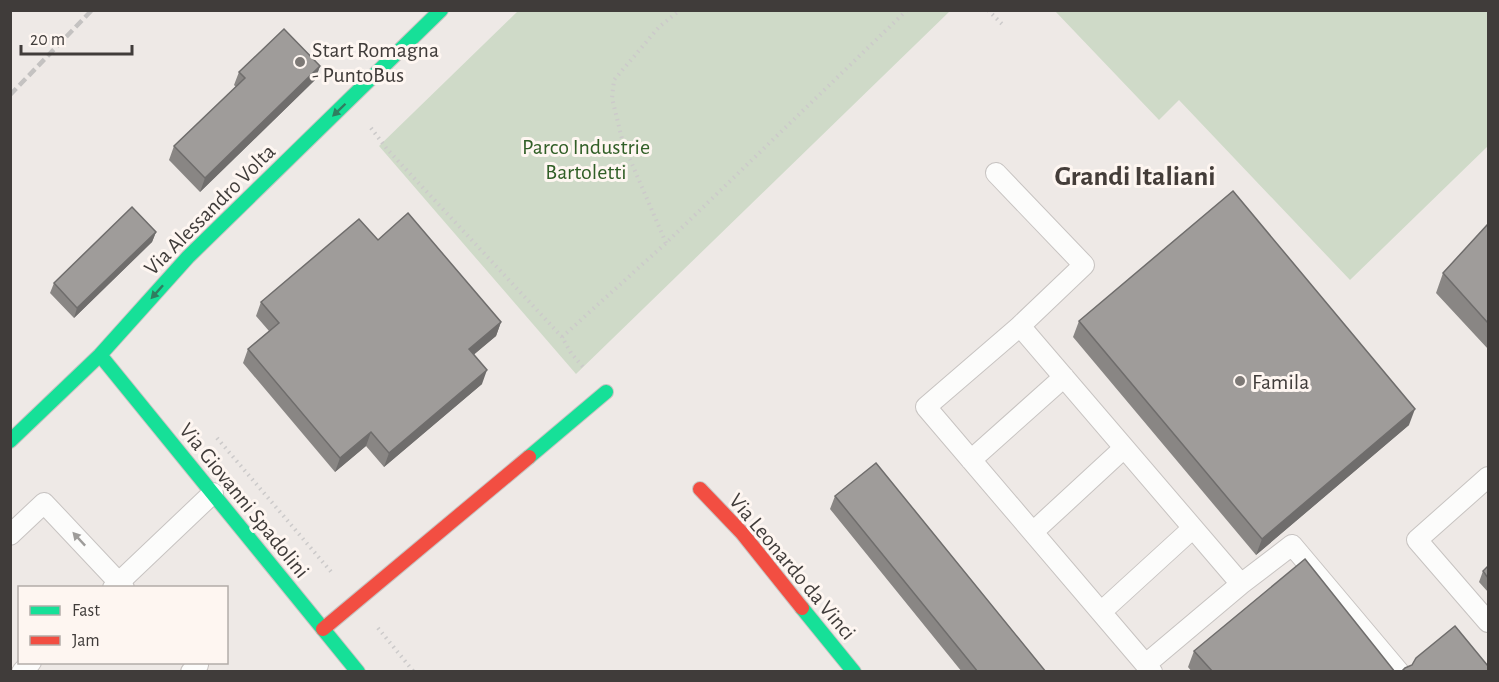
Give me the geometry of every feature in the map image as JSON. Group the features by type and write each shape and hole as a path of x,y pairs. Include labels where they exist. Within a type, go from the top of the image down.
{"street":[{"name":"Via Alessandro Volta","path":"10,441 100,355 188,257 441,10"},
{"name":"Via Giovanni Spadolini","path":"100,355 358,672"},
{"path":"323,629 606,392"},
{"name":"Via Leonardo da Vinci","path":"700,489 742,533 854,672"}],"lane":[{"path":"996,173 1084,265 1020,326 926,407 1149,668 1241,584 1292,545 1399,672"},
{"path":"1020,326 1241,584"},
{"path":"971,460 1064,377"},
{"path":"1033,532 1124,448"},
{"path":"1488,477 1417,540 1488,622"},
{"path":"10,536 44,503 118,586 213,493"},
{"path":"1101,612 1193,528"}],"path":[{"path":"666,243 623,143 612,98 614,80 659,27 680,10"},
{"path":"562,337 666,243 907,10"},
{"path":"988,10 1002,24"},
{"path":"349,101 387,148 562,337 571,353 606,392"},
{"path":"217,438 414,672"}],"green space":[{"name":"Parco Industrie Bartoletti","path":"518,11 950,11 576,374 379,146"},
{"path":"1055,11 1488,11 1488,146 1350,280 1179,100 1159,120"}],"building":[{"path":"284,29 320,66 205,178 174,146 245,78 239,72"},
{"path":"1233,191 1415,409 1262,539 1079,321"},
{"path":"132,207 156,232 77,308 54,283"},
{"path":"408,213 501,322 469,349 487,370 389,453 371,432 340,458 248,349 279,323 261,302 359,219 378,240"},
{"path":"1488,224 1488,323 1443,273"},
{"path":"876,463 1046,672 978,672 835,496"},
{"path":"1305,559 1395,672 1213,672 1194,651"},
{"path":"1488,566 1488,578 1483,571"},
{"path":"1455,626 1488,666 1488,672 1401,672 1412,665 1416,658"}],"railway":[{"path":"10,95 92,10"}],"traffic: fast":[{"path":"10,441 100,355 188,257 441,10"},
{"path":"100,355 358,672"},
{"path":"529,457 606,392"},
{"path":"802,608 854,672"}],"traffic: jam":[{"path":"323,629 529,457"},
{"path":"700,489 742,533 802,608"}],"place":[{"name":"Start Romagna - PuntoBus","path":"300,62"},
{"name":"Famila","path":"1240,381"}],"district":[{"name":"Grandi Italiani","path":"1135,175"}]}
